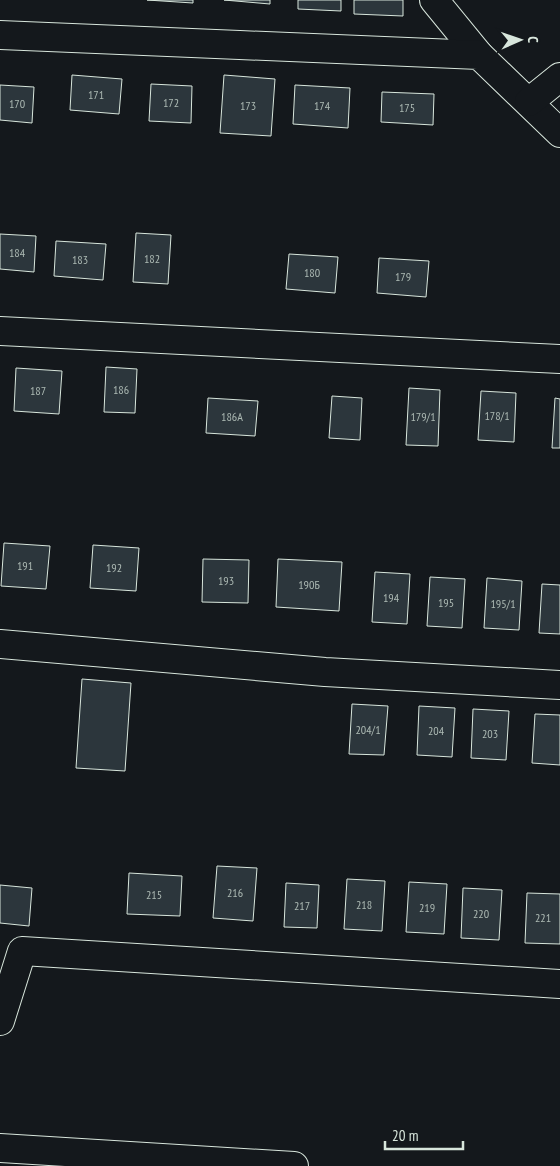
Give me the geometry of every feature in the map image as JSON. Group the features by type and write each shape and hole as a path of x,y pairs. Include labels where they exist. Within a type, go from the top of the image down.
{"main road":[{"path":"434,0 479,55 560,133"},
{"path":"0,35 156,42 318,46 479,55"},
{"path":"529,102 560,77"},
{"path":"0,331 560,359"},
{"path":"0,644 325,672 560,685"},
{"path":"0,1022 22,951 560,984"},
{"path":"0,1148 294,1166"}],"building":[{"path":"147,0 193,0 193,3"},
{"path":"224,0 270,0 270,4"},
{"path":"298,0 341,0 341,11 298,9"},
{"path":"354,0 403,0 403,16 354,14"},
{"path":"72,75 122,79 119,114 70,110"},
{"path":"224,75 275,79 271,136 220,133"},
{"path":"151,84 192,86 191,123 149,121"},
{"path":"0,85 34,87 32,123 0,120"},
{"path":"295,85 350,88 348,128 293,124"},
{"path":"382,92 434,94 433,125 381,122"},
{"path":"136,233 171,235 168,284 133,282"},
{"path":"0,234 36,236 34,272 0,269"},
{"path":"56,241 106,244 103,280 54,276"},
{"path":"289,254 338,257 335,293 286,289"},
{"path":"379,258 429,261 426,297 377,293"},
{"path":"106,367 137,369 135,413 104,412"},
{"path":"16,368 62,371 59,414 14,411"},
{"path":"409,388 440,390 438,446 406,445"},
{"path":"481,391 516,393 514,442 478,440"},
{"path":"332,396 362,398 360,440 329,438"},
{"path":"208,398 258,401 255,436 206,433"},
{"path":"555,398 560,399 560,448 552,448"},
{"path":"4,543 50,546 46,589 1,586"},
{"path":"93,545 139,548 136,591 90,588"},
{"path":"203,559 249,560 248,603 202,602"},
{"path":"278,559 342,562 339,611 276,607"},
{"path":"375,572 410,574 407,624 372,622"},
{"path":"430,577 465,579 462,628 427,626"},
{"path":"487,578 522,581 519,630 484,628"},
{"path":"542,584 560,585 560,634 539,633"},
{"path":"82,679 131,683 125,771 76,768"},
{"path":"352,704 388,706 384,755 349,754"},
{"path":"419,706 455,708 452,757 417,755"},
{"path":"473,709 509,711 506,760 471,758"},
{"path":"535,714 560,715 560,765 532,763"},
{"path":"217,866 257,868 253,921 213,918"},
{"path":"129,873 182,876 180,916 127,914"},
{"path":"347,879 385,881 382,931 344,929"},
{"path":"409,882 447,884 444,934 406,932"},
{"path":"286,883 319,885 317,928 284,927"},
{"path":"0,885 32,888 29,926 0,923"},
{"path":"463,888 502,890 499,940 461,938"},
{"path":"527,893 560,894 560,944 525,943"}]}
